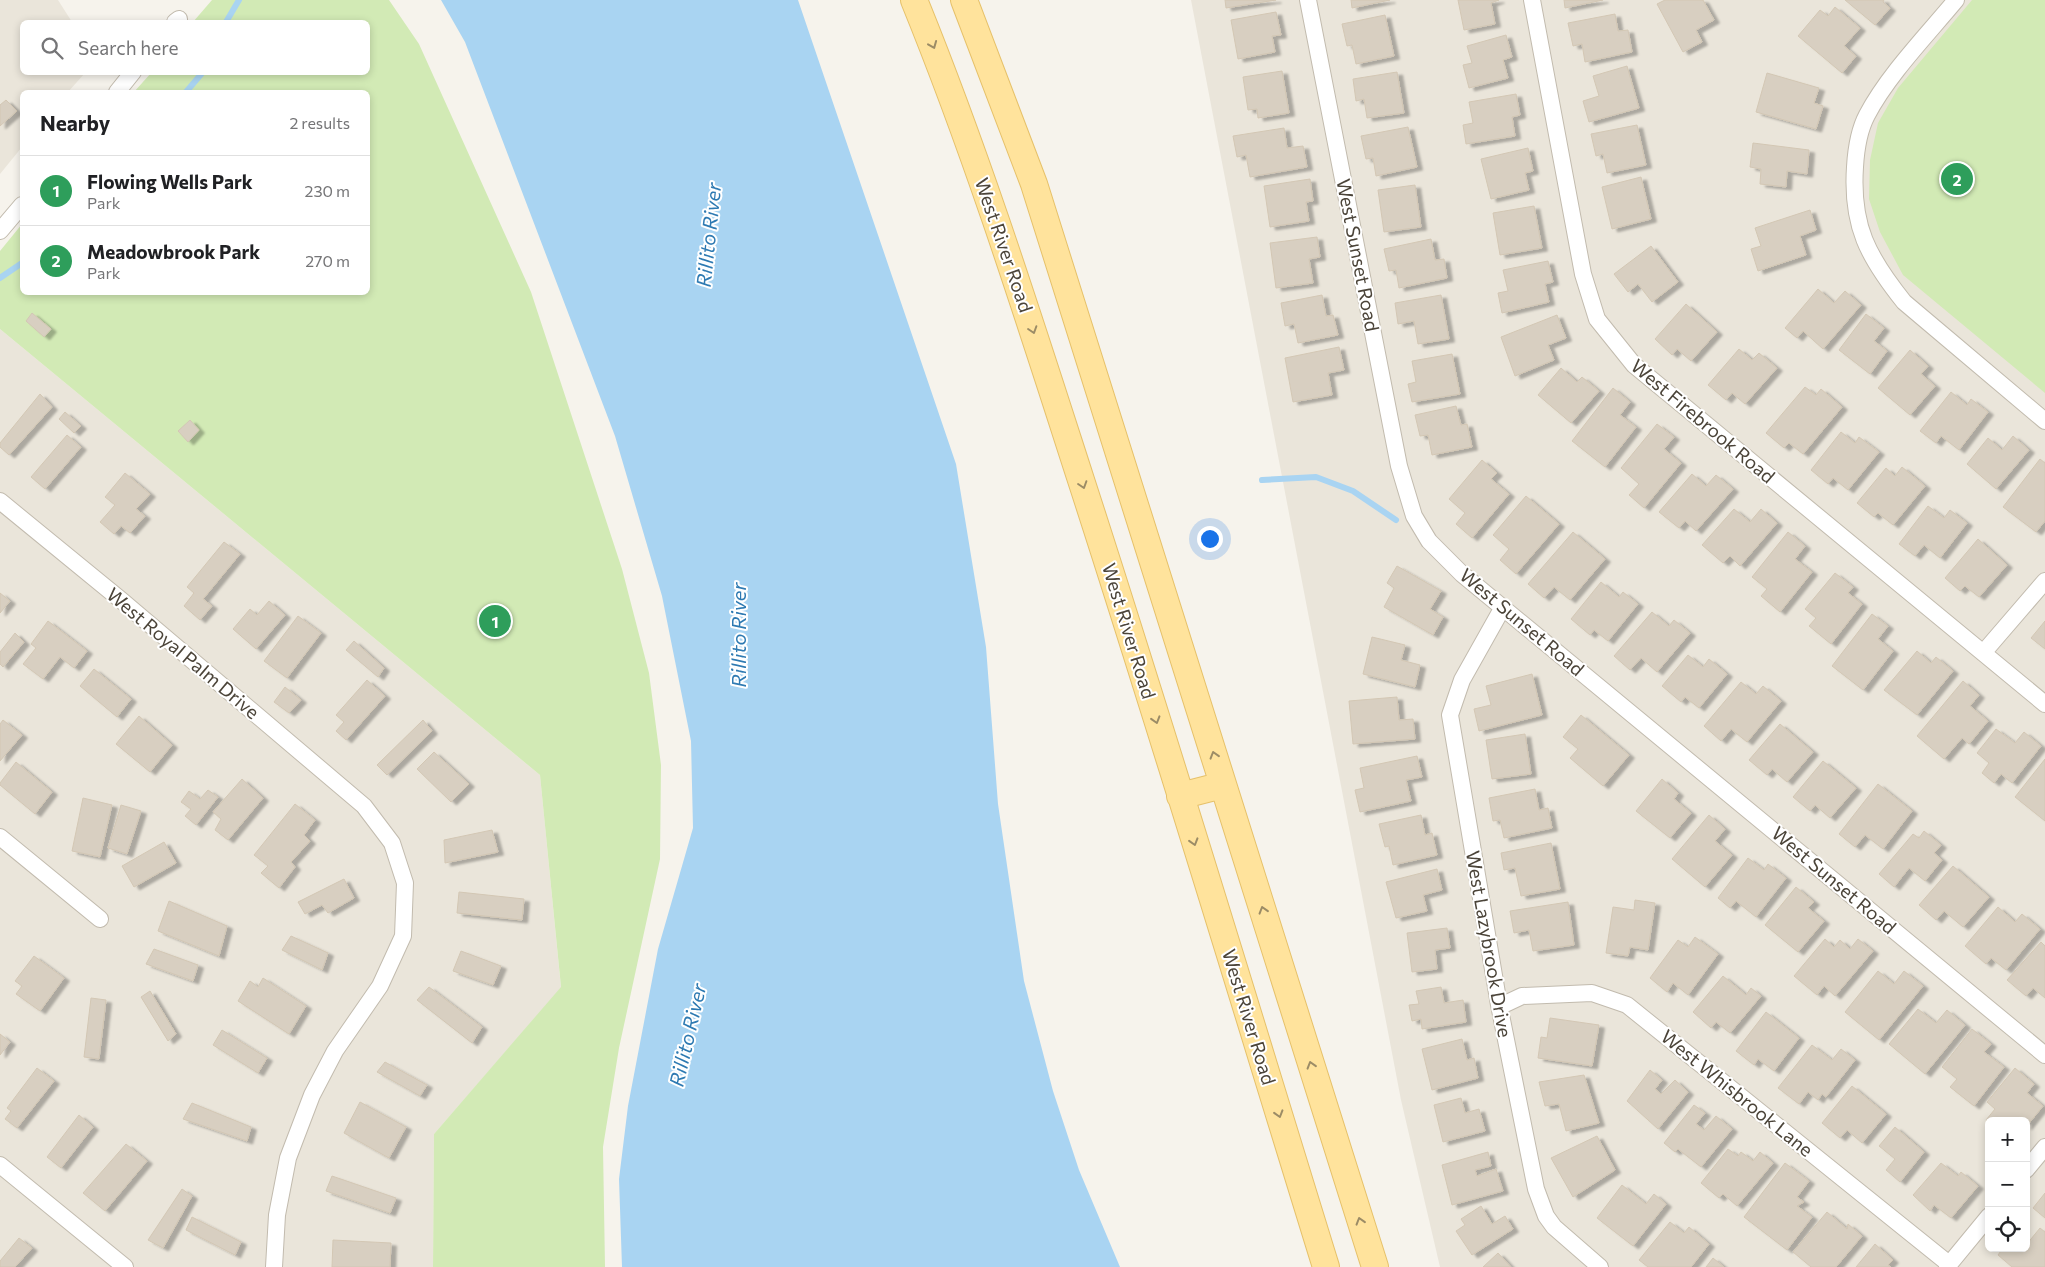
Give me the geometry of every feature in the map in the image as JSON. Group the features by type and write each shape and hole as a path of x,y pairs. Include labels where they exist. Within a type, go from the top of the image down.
{"main road":[{"name":"West River Road","path":"914,0 942,69 1000,229 1106,556 1326,1267"},
{"path":"964,0 1034,184 1375,1267"},
{"path":"1180,796 1223,785"}],"street":[{"name":"West Sunset Road","path":"1308,0 1398,466 1414,516 1429,541 1462,574 2045,1055"},
{"name":"West Firebrook Road","path":"1532,0 1582,274 1597,319 1634,365 2045,704"},
{"path":"1956,0 1899,68 1866,116 1856,151 1853,193 1859,227 1866,245 1884,276 1904,302 2045,421"},
{"path":"119,90 131,75"},
{"path":"0,232 20,207"},
{"name":"West Royal Palm Drive","path":"0,501 364,806 392,843 405,882 403,936 380,986 336,1052 312,1095 288,1158 277,1215 274,1267"},
{"path":"1983,653 2045,581"},
{"name":"West Lazybrook Drive","path":"1503,607 1462,680 1450,715 1499,1005 1540,1204 1554,1227 1600,1267"},
{"path":"0,837 100,919"},
{"name":"West Whisbrook Lane","path":"1499,1005 1522,996 1592,993 1627,1005 1948,1266"},
{"path":"2030,1165 2045,1147"},
{"path":"0,1165 126,1267"},
{"path":"1948,1266 1985,1221"}],"shaded area":[{"path":"0,0 58,0 71,20 20,20 20,75 83,75 70,90 20,90 20,149 0,174"},
{"path":"1191,0 2045,0 2045,1267 1440,1267 1401,1100"},
{"path":"0,329 540,775 561,988 434,1134 433,1267 0,1267"}],"green space":[{"path":"212,0 389,0 419,44 531,292 622,569 649,673 661,765 660,859 619,1048 603,1147 605,1267 433,1267 434,1134 561,987 540,775 0,329 0,251 20,226 20,295 370,295 370,90 136,90 149,75 370,75 370,20 195,20"},
{"path":"1972,0 2045,0 2045,393 1903,275 1880,232 1869,199 1870,160 1878,123 1898,88"}],"water":[{"name":"Rillito River","path":"441,0 798,0 956,464 986,647 998,804 1024,981 1053,1091 1079,1170 1120,1267 622,1267 619,1179 628,1106 658,949 693,828 691,741 662,596 615,436 465,42"}],"building":[{"path":"1225,0 1276,0 1226,8"},
{"path":"1351,0 1390,0 1352,8"},
{"path":"1458,0 1499,0 1491,3 1495,24 1464,30"},
{"path":"1564,0 1603,0 1565,8"},
{"path":"1665,0 1703,0 1714,20 1696,30 1702,42 1683,52 1657,4"},
{"path":"1845,0 1884,0 1883,2 1890,8 1875,25"},
{"path":"1835,7 1860,28 1844,46 1856,56 1842,73 1798,36 1820,10 1828,16"},
{"path":"1276,12 1281,35 1272,36 1275,52 1238,59 1231,20"},
{"path":"1615,14 1618,31 1628,30 1632,52 1585,62 1582,44 1573,46 1568,23"},
{"path":"1385,15 1394,56 1356,64 1352,45 1347,46 1342,24"},
{"path":"1506,35 1512,57 1503,60 1508,78 1469,88 1463,65 1472,63 1467,46"},
{"path":"1627,66 1639,108 1589,122 1583,101 1599,96 1593,76"},
{"path":"1282,71 1289,113 1258,118 1257,109 1248,110 1243,77"},
{"path":"1397,72 1404,113 1367,118 1364,99 1356,101 1353,79"},
{"path":"1767,73 1819,88 1814,103 1823,106 1816,129 1756,112"},
{"path":"1516,94 1520,115 1512,117 1515,136 1466,144 1463,125 1473,123 1469,102"},
{"path":"6,100 17,111 0,126 0,105"},
{"path":"1637,125 1646,165 1607,173 1603,154 1596,156 1591,134"},
{"path":"1408,127 1417,167 1376,176 1373,158 1366,159 1361,136"},
{"path":"1284,128 1287,148 1303,146 1307,167 1250,177 1246,155 1237,157 1233,136"},
{"path":"1753,143 1809,150 1807,174 1787,171 1786,187 1760,184 1761,169 1750,167"},
{"path":"1528,148 1533,171 1525,173 1529,190 1491,199 1481,159"},
{"path":"1641,177 1651,219 1612,229 1602,187"},
{"path":"1310,179 1313,201 1306,202 1309,221 1270,227 1264,186"},
{"path":"1415,185 1421,227 1384,232 1378,190"},
{"path":"1534,206 1542,248 1500,255 1493,213"},
{"path":"1810,210 1816,230 1800,236 1806,255 1758,271 1751,249 1761,246 1755,228"},
{"path":"1317,237 1320,257 1309,259 1313,283 1276,288 1270,243"},
{"path":"1431,239 1435,260 1444,259 1447,278 1399,288 1396,270 1389,271 1384,249"},
{"path":"1651,246 1678,282 1652,302 1638,284 1628,292 1614,274"},
{"path":"1548,261 1553,282 1545,284 1549,302 1502,313 1498,293 1508,291 1503,270"},
{"path":"1818,289 1834,303 1845,291 1861,305 1823,349 1803,331 1797,338 1785,328"},
{"path":"1322,295 1326,316 1333,315 1338,335 1298,343 1294,324 1285,326 1281,303"},
{"path":"1441,295 1449,339 1418,344 1414,321 1398,324 1395,303"},
{"path":"1686,304 1717,332 1691,361 1677,349 1672,355 1655,339"},
{"path":"32,313 51,329 44,337 26,321"},
{"path":"1866,314 1884,328 1874,341 1887,351 1870,374 1839,350"},
{"path":"1557,315 1566,338 1548,345 1554,360 1515,376 1501,337"},
{"path":"1339,347 1344,370 1328,373 1332,395 1293,402 1285,358"},
{"path":"1739,349 1752,360 1759,353 1777,368 1745,404 1732,393 1726,400 1708,385"},
{"path":"1910,350 1928,366 1921,374 1935,386 1910,415 1878,388"},
{"path":"1452,354 1460,394 1412,402 1408,384 1416,382 1412,361"},
{"path":"1561,368 1577,382 1582,377 1599,391 1571,423 1538,395"},
{"path":"1805,387 1816,395 1821,389 1842,407 1803,454 1789,443 1784,448 1766,433"},
{"path":"1613,388 1630,402 1620,415 1636,427 1605,467 1572,441"},
{"path":"1951,392 1967,405 1971,399 1988,412 1959,450 1941,436 1936,443 1920,431"},
{"path":"40,394 52,407 9,455 0,447 0,443"},
{"path":"1456,406 1461,425 1467,424 1472,447 1432,455 1428,435 1420,436 1415,415"},
{"path":"65,412 81,426 74,433 59,419"},
{"path":"190,420 199,430 188,442 178,431"},
{"path":"1657,424 1674,437 1664,449 1681,463 1644,508 1629,495 1639,484 1621,468"},
{"path":"1841,432 1855,443 1859,437 1879,452 1848,490 1833,478 1828,484 1811,470"},
{"path":"67,435 81,447 45,489 31,477"},
{"path":"2013,436 2029,450 1996,489 1967,464 1988,438 2002,450"},
{"path":"2040,459 2045,463 2045,521 2036,532 2003,507"},
{"path":"1482,460 1497,473 1491,479 1509,494 1472,538 1456,524 1465,513 1449,499"},
{"path":"1902,467 1925,486 1893,525 1878,513 1874,517 1857,503 1886,468 1895,476"},
{"path":"125,473 150,494 136,509 145,516 130,533 121,526 114,534 100,522 115,505 105,497"},
{"path":"1692,474 1706,486 1716,475 1733,489 1696,531 1685,521 1679,528 1659,512"},
{"path":"1526,496 1559,524 1516,574 1500,560 1509,549 1493,535"},
{"path":"1928,506 1944,518 1950,510 1967,523 1940,558 1924,545 1915,556 1899,544"},
{"path":"1734,509 1750,522 1761,509 1777,523 1740,566 1730,556 1723,563 1702,545"},
{"path":"1573,532 1605,559 1570,600 1554,587 1544,598 1528,584"},
{"path":"1788,532 1805,546 1795,559 1812,572 1780,612 1761,596 1767,589 1752,577"},
{"path":"1978,539 2007,565 1979,597 1965,586 1960,591 1945,578"},
{"path":"224,542 240,554 203,599 212,606 200,620 184,606 194,593 187,587"},
{"path":"1397,566 1441,591 1430,609 1443,617 1433,635 1384,607 1394,588 1387,583"},
{"path":"1835,573 1853,587 1848,593 1862,604 1831,644 1809,626 1816,618 1805,609"},
{"path":"1601,582 1619,597 1623,592 1638,604 1608,641 1594,630 1590,635 1571,619"},
{"path":"0,593 10,601 0,613"},
{"path":"269,601 285,615 256,649 233,629 250,609 257,615"},
{"path":"1652,612 1669,626 1674,620 1690,633 1657,672 1641,658 1630,670 1614,656"},
{"path":"1872,614 1888,626 1878,639 1893,651 1863,690 1832,666"},
{"path":"298,616 321,633 287,678 264,661"},
{"path":"48,621 87,651 74,668 60,657 43,679 23,664 36,648 31,644"},
{"path":"2045,621 2045,649 2031,638"},
{"path":"15,633 24,642 3,667 0,664 0,652"},
{"path":"1372,637 1405,645 1401,660 1420,665 1415,687 1363,674"},
{"path":"354,641 384,668 378,677 346,650"},
{"path":"1917,651 1931,663 1936,657 1953,671 1917,715 1884,690"},
{"path":"1688,655 1703,667 1709,659 1727,674 1699,708 1685,697 1681,702 1662,686"},
{"path":"94,669 131,699 117,717 80,686"},
{"path":"1532,674 1542,715 1479,731 1474,709 1491,705 1486,686"},
{"path":"367,680 385,696 346,740 336,731 344,722 336,715"},
{"path":"1963,681 1979,695 1970,706 1988,721 1969,744 1962,738 1944,759 1917,736"},
{"path":"1741,682 1756,694 1763,686 1781,701 1747,742 1731,729 1721,741 1704,726"},
{"path":"285,687 301,700 289,713 274,702"},
{"path":"1397,697 1399,720 1413,719 1415,739 1353,744 1349,701"},
{"path":"1581,715 1629,755 1603,786 1570,758 1578,749 1563,737"},
{"path":"139,716 172,745 150,772 116,744"},
{"path":"3,720 22,735 0,761 0,724"},
{"path":"423,720 432,731 387,775 377,765"},
{"path":"1780,724 1813,752 1787,782 1772,769 1767,775 1749,760"},
{"path":"1996,729 2015,743 2024,732 2041,746 2012,783 2001,774 1994,783 1982,773 1989,763 1977,753"},
{"path":"1525,734 1531,774 1492,779 1486,740"},
{"path":"434,752 469,784 451,802 417,769"},
{"path":"1417,756 1422,777 1406,780 1411,801 1360,812 1355,790 1364,788 1360,768"},
{"path":"2045,759 2045,821 2015,797"},
{"path":"1823,761 1856,788 1830,818 1815,805 1810,811 1793,797"},
{"path":"16,762 52,792 35,814 0,785"},
{"path":"242,779 263,798 228,840 215,830 221,819 213,812"},
{"path":"1662,779 1678,793 1674,799 1691,813 1670,838 1636,811"},
{"path":"1878,784 1912,811 1883,849 1865,835 1855,847 1839,834"},
{"path":"1535,789 1539,810 1548,808 1552,828 1504,838 1500,820 1493,821 1489,798"},
{"path":"208,790 218,797 196,825 185,816 191,809 181,802 189,791 200,799"},
{"path":"83,798 112,805 100,857 72,851"},
{"path":"295,804 315,820 304,835 310,841 291,862 295,867 279,888 261,873 268,866 254,855"},
{"path":"121,805 141,811 127,854 108,848"},
{"path":"1421,815 1425,835 1432,833 1437,855 1393,865 1389,846 1385,847 1379,824"},
{"path":"1709,815 1725,829 1715,841 1732,855 1705,887 1672,859"},
{"path":"492,830 498,852 445,863 444,840"},
{"path":"1924,831 1941,845 1934,853 1942,860 1925,881 1909,868 1894,887 1879,874 1913,834 1919,838"},
{"path":"164,842 176,863 134,887 122,866"},
{"path":"1551,843 1560,889 1521,896 1515,868 1504,870 1501,853"},
{"path":"1748,858 1764,870 1768,864 1786,878 1756,917 1736,901 1730,908 1718,898"},
{"path":"1953,866 1989,897 1963,927 1944,911 1936,920 1919,905"},
{"path":"1437,869 1442,890 1423,895 1427,911 1396,918 1386,882"},
{"path":"344,879 354,898 328,913 322,905 305,914 298,902"},
{"path":"1796,887 1814,902 1808,908 1824,921 1798,952 1765,925"},
{"path":"459,892 524,899 522,920 457,913"},
{"path":"1635,900 1655,903 1648,950 1630,947 1628,956 1606,953 1613,907 1634,910"},
{"path":"169,901 227,926 219,956 158,931"},
{"path":"1568,902 1574,945 1533,951 1529,930 1514,933 1510,911"},
{"path":"1998,907 2015,922 2022,914 2040,929 2006,970 1991,958 1986,964 1965,946"},
{"path":"1447,928 1450,948 1435,950 1437,969 1412,972 1407,933"},
{"path":"291,936 328,953 322,970 282,950"},
{"path":"1695,937 1718,954 1688,995 1673,983 1667,992 1650,978 1678,940 1688,947"},
{"path":"1825,939 1834,947 1840,940 1850,949 1858,939 1873,951 1835,996 1824,986 1817,995 1794,976"},
{"path":"2041,942 2045,946 2045,998 2033,988 2026,996 2007,980"},
{"path":"154,949 198,965 193,981 146,964"},
{"path":"461,951 501,966 493,985 453,971"},
{"path":"34,956 64,978 40,1011 16,994 22,986 15,981"},
{"path":"1878,971 1894,984 1904,971 1923,986 1879,1040 1845,1012"},
{"path":"1723,976 1746,995 1751,988 1761,996 1730,1033 1716,1022 1711,1028 1693,1012"},
{"path":"263,978 306,1006 289,1034 238,1001 250,981 258,987"},
{"path":"429,987 482,1027 472,1043 417,1000"},
{"path":"1441,987 1444,1003 1463,1000 1466,1022 1422,1029 1421,1019 1412,1021 1409,1005 1419,1004 1416,991"},
{"path":"150,991 176,1034 168,1041 141,997"},
{"path":"91,998 106,1000 99,1059 84,1057"},
{"path":"1918,1009 1936,1023 1947,1010 1965,1025 1925,1074 1889,1044"},
{"path":"1766,1012 1799,1038 1774,1071 1758,1059 1754,1065 1736,1051"},
{"path":"1550,1018 1599,1025 1592,1066 1538,1058 1541,1037 1547,1038"},
{"path":"1972,1029 1991,1044 1984,1052 2004,1067 1974,1106 1950,1087 1957,1079 1942,1067"},
{"path":"222,1030 267,1058 258,1073 213,1045"},
{"path":"0,1034 10,1042 0,1055"},
{"path":"1462,1039 1467,1060 1474,1058 1478,1078 1432,1090 1422,1049"},
{"path":"1812,1045 1832,1060 1841,1049 1855,1060 1826,1097 1822,1094 1818,1100 1808,1092 1799,1104 1778,1088"},
{"path":"385,1062 427,1085 420,1096 377,1072"},
{"path":"37,1068 54,1081 17,1128 5,1119 11,1111 7,1108"},
{"path":"2015,1068 2034,1084 2027,1093 2043,1106 2030,1122 2030,1117 1988,1117 1995,1109 1987,1102"},
{"path":"1650,1070 1662,1080 1655,1089 1661,1094 1675,1080 1688,1092 1658,1129 1627,1101"},
{"path":"1584,1075 1599,1123 1566,1131 1559,1104 1545,1106 1539,1082"},
{"path":"1852,1086 1886,1114 1862,1143 1847,1130 1840,1138 1822,1123"},
{"path":"1461,1098 1465,1113 1479,1109 1485,1131 1443,1142 1434,1105"},
{"path":"360,1102 406,1127 389,1158 344,1133"},
{"path":"192,1103 251,1127 247,1141 183,1119"},
{"path":"1694,1105 1705,1113 1696,1124 1704,1130 1716,1116 1732,1129 1701,1167 1678,1149 1675,1152 1664,1143"},
{"path":"79,1115 93,1127 61,1168 47,1157"},
{"path":"1895,1127 1924,1152 1900,1182 1886,1170 1895,1159 1879,1146"},
{"path":"1597,1136 1615,1170 1573,1197 1551,1158"},
{"path":"126,1144 147,1161 105,1211 83,1193"},
{"path":"1728,1149 1738,1156 1741,1152 1753,1161 1760,1152 1773,1163 1737,1206 1723,1194 1719,1198 1701,1183"},
{"path":"1488,1152 1491,1166 1475,1170 1477,1176 1496,1169 1503,1191 1452,1205 1442,1165"},
{"path":"1785,1163 1809,1181 1797,1197 1804,1202 1797,1206 1812,1217 1787,1250 1744,1217"},
{"path":"1941,1163 1958,1176 1961,1172 1978,1186 1951,1218 1934,1205 1930,1211 1913,1195"},
{"path":"332,1176 396,1198 390,1213 326,1191"},
{"path":"1622,1185 1646,1204 1654,1194 1666,1204 1633,1246 1597,1218"},
{"path":"182,1189 192,1196 163,1248 148,1240"},
{"path":"2045,1193 2045,1218 2033,1208"},
{"path":"1481,1206 1492,1224 1505,1216 1513,1229 1472,1255 1456,1231 1465,1225 1461,1219"},
{"path":"1827,1212 1847,1229 1848,1224 1862,1236 1836,1267 1811,1267 1793,1252"},
{"path":"192,1217 241,1242 235,1255 186,1230"},
{"path":"1670,1222 1684,1233 1689,1227 1709,1244 1691,1267 1648,1267 1639,1260"},
{"path":"2040,1228 2045,1232 2045,1267 2012,1267 1998,1255 2000,1252 2030,1252 2030,1240"},
{"path":"19,1238 32,1248 15,1267 0,1267 0,1261"},
{"path":"333,1240 391,1243 390,1267 332,1267"},
{"path":"1875,1244 1893,1260 1888,1265 1891,1267 1856,1267"},
{"path":"1498,1253 1511,1267 1483,1267"},
{"path":"1713,1258 1724,1267 1706,1267"}],"waterway":[{"path":"227,20 239,0"},
{"path":"188,90 200,75"},
{"path":"0,278 20,264"},
{"path":"1262,480 1316,477 1353,491 1396,520"}],"place":[{"name":"Meadowbrook Park","path":"1957,179"},
{"name":"Flowing Wells Park","path":"495,621"}]}
